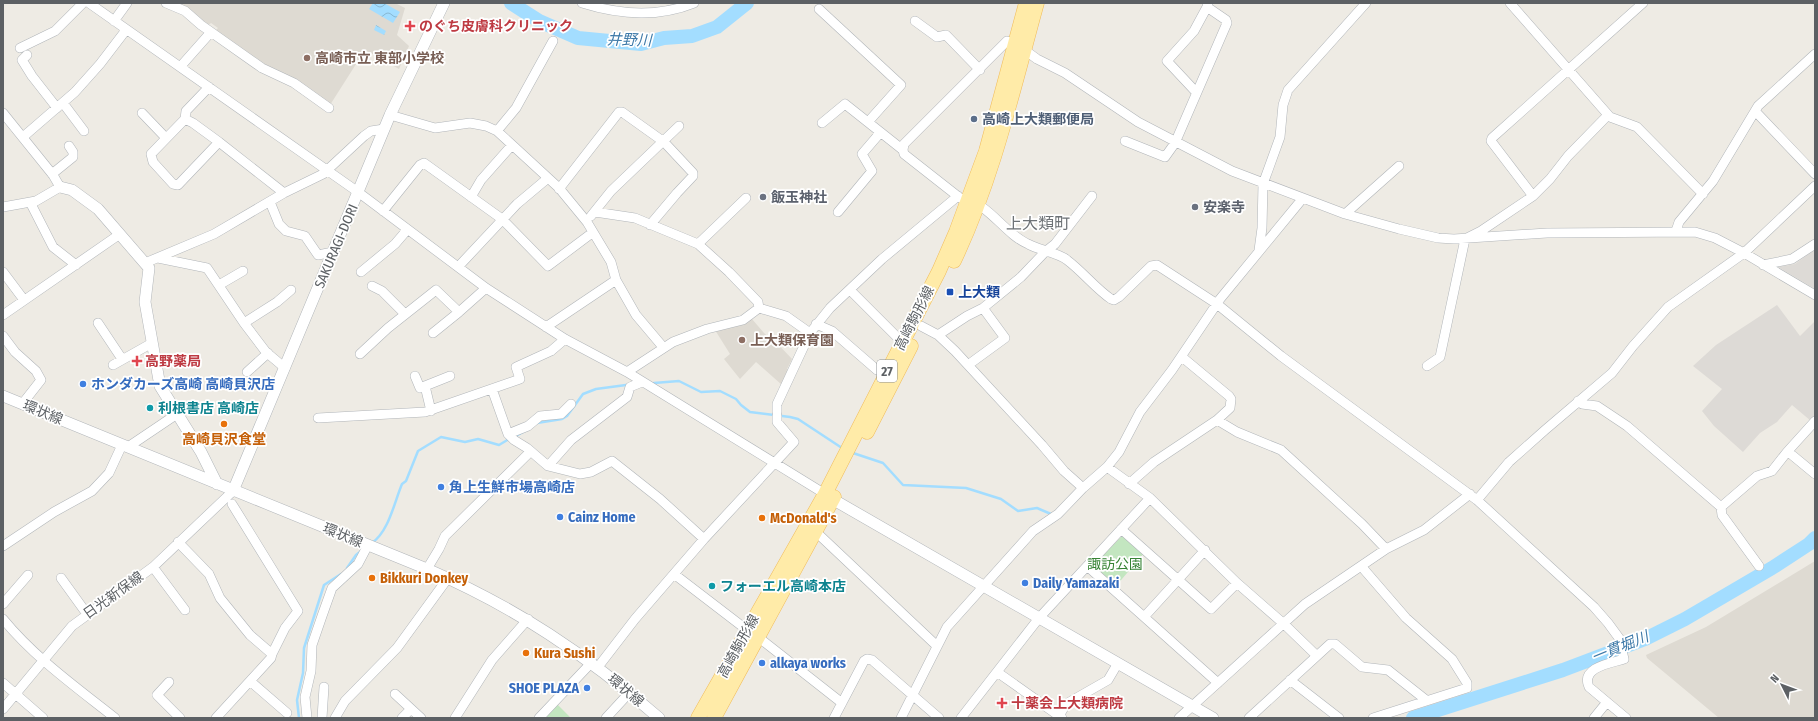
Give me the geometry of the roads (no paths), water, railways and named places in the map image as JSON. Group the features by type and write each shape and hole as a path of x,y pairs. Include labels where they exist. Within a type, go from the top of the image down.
{"main road":[{"name":"高崎駒形線","path":"698,718 752,634 815,531 886,373 939,271 968,200 1000,140 1019,47 1026,3"},
{"name":"高崎駒形線","path":"1019,47 1037,3"},
{"name":"高崎駒形線","path":"714,718 752,634 829,497 921,326 966,235 968,200"}],"street":[{"path":"20,48 55,30 83,3"},
{"path":"89,3 358,192 486,288 546,327 565,339 627,372 829,497 1213,718"},
{"path":"114,21 127,3"},
{"path":"166,3 184,11 201,25 262,68 294,83 329,108"},
{"name":"SAKURAGI-DORI","path":"233,491 390,115 444,3"},
{"path":"582,3 592,4 630,14 656,14 681,5 694,3"},
{"path":"1259,250 1262,228 1263,184 1280,137 1283,105 1288,90 1366,3"},
{"path":"1510,3 1608,115 1637,128 1703,194"},
{"path":"1533,196 1491,141 1492,138 1643,3"},
{"path":"1125,141 1165,157 1175,143 1227,23 1226,20 1207,5 1194,31 1167,61 1196,92"},
{"path":"819,9 901,86 868,122"},
{"path":"915,21 937,37 946,35 980,70"},
{"path":"23,137 60,106 88,78 126,30"},
{"path":"180,67 211,32"},
{"path":"497,131 516,108 553,41"},
{"path":"903,150 904,144 907,140 980,70 1007,41 1065,73 1138,122 1175,143 1232,171 1263,184 1345,214 1438,238 1465,239 1547,233 1676,231 1705,234 1744,253 1815,295"},
{"path":"1676,231 1680,222 1703,194 1755,111 1777,88 1815,54"},
{"path":"27,55 22,60 32,76 84,131"},
{"path":"209,87 186,111 185,119 151,154 152,162 173,184 178,185 219,142"},
{"path":"822,123 845,104 903,150 904,154 968,200 988,211 1027,244 1045,252 1063,256 1104,294 1114,300 1154,265 1217,304 1281,356 1473,497 1594,607 1620,640 1624,659 1595,669 1588,675 1587,680 1589,687 1626,718"},
{"path":"1755,111 1815,174"},
{"path":"559,189 619,112 622,112 664,142 693,173 693,176 677,192 650,225"},
{"path":"3,113 52,174 60,187 72,190 98,209 149,268 145,302 160,386 201,452 218,484"},
{"path":"142,113 166,138"},
{"path":"390,115 435,128 470,122 486,126 497,131 559,189 587,222 611,262 616,280 636,315 663,347"},
{"path":"1465,239 1481,231 1533,196 1550,179 1568,156 1608,115"},
{"path":"185,119 219,142 284,193"},
{"path":"587,222 611,191 680,126"},
{"path":"145,263 214,234 284,193 323,174 364,136 371,131 384,129"},
{"path":"838,212 872,171 862,154 880,133"},
{"path":"471,197 481,180 512,145"},
{"path":"52,174 73,157 73,152 69,146"},
{"path":"383,212 398,191 420,165 424,163 502,219 548,266 592,232"},
{"path":"1345,214 1399,166"},
{"path":"458,267 529,192 548,178"},
{"path":"1179,718 1305,604 1386,549 1424,530 1473,497 1578,401 1612,373 1633,346 1668,307 1744,253 1815,186"},
{"path":"3,207 30,202 52,193 60,187"},
{"path":"938,335 967,316 983,308 1021,277 1045,252 1055,244 1092,196"},
{"path":"698,244 746,198"},
{"path":"901,718 947,627 1033,531 1058,514 1083,488 1107,467 1119,452 1140,412 1182,357 1217,304 1259,250 1303,198"},
{"path":"539,718 595,665 704,539 794,442 777,422 777,404 810,333 816,324 830,308 892,250 968,200"},
{"path":"30,202 53,247 76,265"},
{"path":"270,202 279,224 286,231 305,236 318,255 333,252"},
{"path":"595,212 635,218 698,244 729,272 758,302 759,308"},
{"path":"361,272 395,244 407,230"},
{"path":"3,315 120,234"},
{"path":"1427,366 1440,357 1465,239"},
{"path":"1763,265 1792,259 1815,244"},
{"path":"156,258 207,268 244,323 268,353 285,368"},
{"path":"219,285 243,271"},
{"path":"3,272 24,300"},
{"path":"546,327 616,280"},
{"path":"372,286 382,291 404,314"},
{"path":"433,332 459,312 486,288"},
{"path":"244,323 277,302 291,290"},
{"path":"360,354 404,314 436,290 459,312"},
{"path":"850,290 902,342"},
{"path":"759,308 786,316 810,333"},
{"path":"627,372 663,347 707,329 743,320 759,308"},
{"path":"968,365 1005,338 983,308"},
{"path":"98,323 122,359"},
{"path":"816,324 832,331 877,370 886,373"},
{"path":"921,326 938,335 968,365 1064,471 1083,488"},
{"path":"3,336 15,352 33,367 41,380 23,403"},
{"path":"318,418 425,412 520,378 516,367 551,351 565,339"},
{"path":"113,365 152,343"},
{"path":"247,372 268,353"},
{"path":"1130,484 1154,462 1217,420 1230,408 1231,399 1182,357"},
{"path":"415,376 420,388 450,376"},
{"path":"548,466 571,440 628,398 630,387 642,382"},
{"path":"425,386 431,410"},
{"path":"492,389 508,434 548,466 580,474 591,472 612,461 660,499 704,539"},
{"name":"環状線","path":"3,396 448,578 528,619 595,665 630,692 659,718"},
{"path":"1578,401 1582,404 1597,406 1627,426 1721,507 1722,515 1759,566"},
{"path":"508,434 528,426 540,416 561,414 571,404"},
{"path":"3,546 54,512 92,491 109,472 125,446 177,414"},
{"path":"1217,420 1237,432 1281,450 1362,524 1386,549"},
{"path":"1721,507 1757,476 1772,471 1815,421"},
{"path":"427,569 439,549 444,536 530,452"},
{"path":"1787,452 1815,474"},
{"path":"1107,467 1150,498 1205,550 1237,583 1284,624 1316,655"},
{"name":"日光新保線","path":"3,709 72,626 153,567 233,491"},
{"path":"961,718 1038,618 1150,498"},
{"path":"216,718 250,681 272,654 285,628 298,611 232,504"},
{"path":"1121,529 1211,609 1237,583"},
{"path":"815,531 937,646"},
{"path":"178,542 209,574 220,598 250,635 272,654"},
{"path":"307,718 305,697 311,671 312,645 322,616 332,588 358,564 368,545"},
{"path":"1145,616 1180,580 1205,550"},
{"path":"1087,566 1145,616 1218,683"},
{"path":"1361,566 1406,618 1452,659 1467,682 1467,688 1373,718"},
{"path":"153,567 185,610"},
{"path":"674,574 842,703"},
{"path":"3,604 28,575"},
{"path":"61,578 87,614"},
{"path":"334,718 345,701 397,648 448,578"},
{"path":"3,619 19,638 43,661 115,718"},
{"path":"455,718 492,660 528,619"},
{"path":"1249,718 1316,655 1330,644 1335,644 1362,667 1388,670 1426,700"},
{"path":"834,718 867,659 872,660 939,718"},
{"path":"997,672 1060,717 1066,704 1108,680 1118,663"},
{"path":"1290,680 1339,718"},
{"path":"250,681 287,713"},
{"path":"169,682 157,695 180,718"},
{"path":"3,683 43,718"},
{"path":"322,718 324,687"},
{"path":"606,718 630,692"},
{"path":"395,694 421,718"},
{"path":"1594,718 1607,702"},
{"path":"402,718 410,709"}],"water":[{"path":"373,3 384,3 400,12 393,23 369,9"},
{"path":"376,25 386,31 384,35 374,30"}],"waterway":[{"name":"井野川","path":"511,3 539,21 578,38 641,44 664,38 692,36 717,27 747,3"},
{"path":"654,383 679,381 701,392 720,391 736,399 750,412 798,419 842,448"},
{"path":"537,423 562,419 567,416 583,394 596,389 626,385"},
{"path":"514,437 525,431"},
{"path":"372,543 378,538 387,524 402,484 406,481 418,451 441,437 465,442 478,439 499,445 509,439"},
{"path":"850,452 883,463 903,485 966,488 1001,499 1018,511 1037,508 1051,514"},
{"name":"一貫堀川","path":"1413,718 1563,670 1645,639 1685,619 1772,568 1809,544 1815,538"},
{"path":"347,568 356,555 361,551"},
{"path":"299,718 297,700 303,673 304,648 324,585 341,574"}],"place":[{"name":"のぐち皮膚科クリニック","path":"410,26"},
{"name":"高崎市立 東部小学校","path":"307,58"},
{"name":"高崎上大類郵便局","path":"974,119"},
{"name":"飯玉神社","path":"763,197"},
{"name":"安楽寺","path":"1195,207"},
{"name":"上大類","path":"950,292"},
{"name":"上大類保育園","path":"742,340"},
{"name":"高野薬局","path":"137,361"},
{"name":"ホンダカーズ高崎 高崎貝沢店","path":"83,384"},
{"name":"利根書店 高崎店","path":"150,408"},
{"name":"高崎貝沢食堂","path":"224,424"},
{"name":"角上生鮮市場高崎店","path":"441,487"},
{"name":"Cainz Home","path":"560,517"},
{"name":"McDonald's","path":"762,518"},
{"name":"Bikkuri Donkey","path":"372,578"},
{"name":"Daily Yamazaki","path":"1025,583"},
{"name":"フォーエル高崎本店","path":"712,586"},
{"name":"Kura Sushi","path":"526,653"},
{"name":"alkaya works","path":"762,663"},
{"name":"SHOE PLAZA","path":"587,688"},
{"name":"十薬会上大類病院","path":"1002,703"}],"district":[{"name":"上大類町","path":"1038,223"}],"park label":[{"name":"諏訪公園","path":"1115,564"}]}
